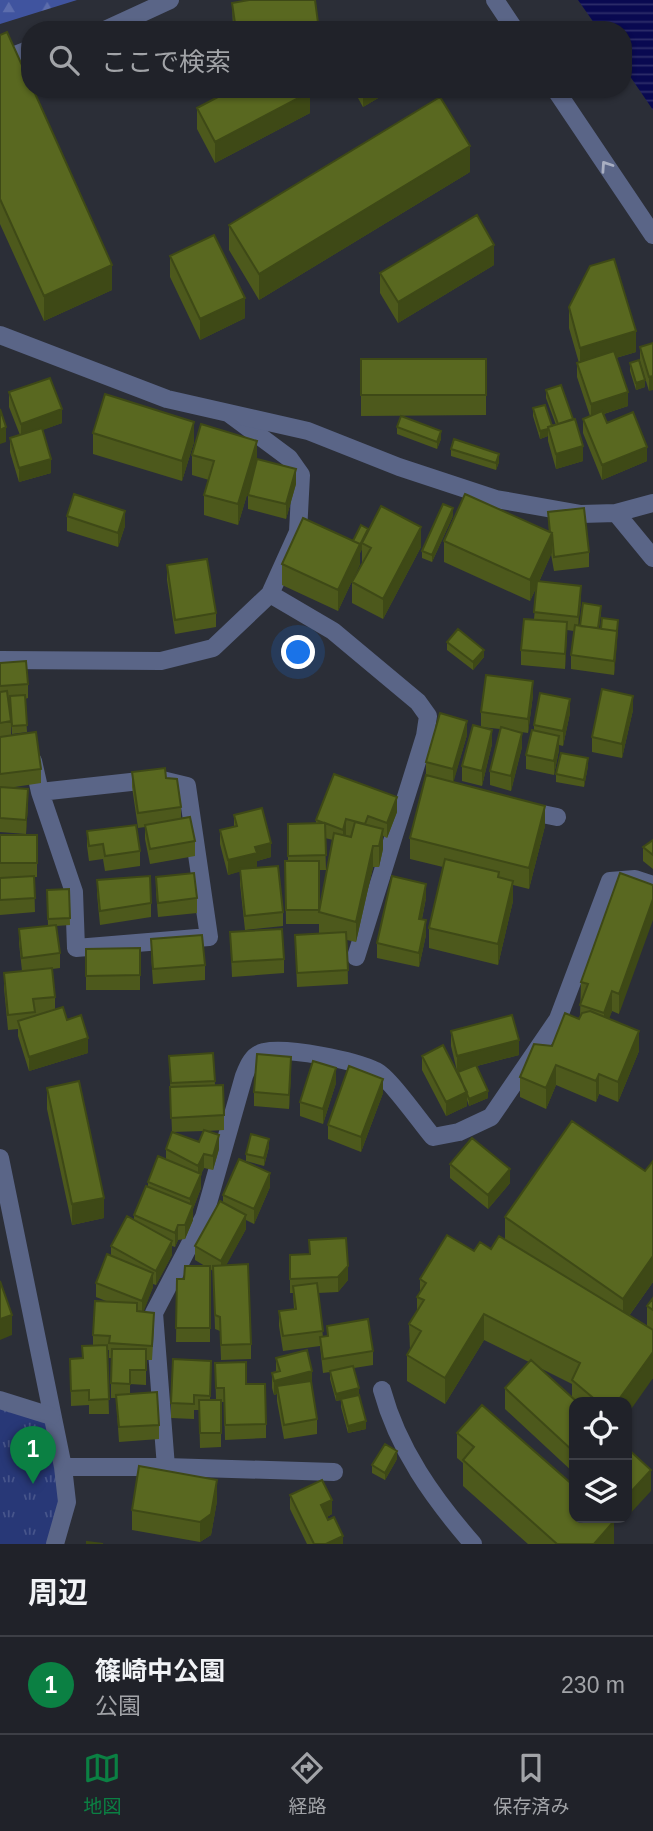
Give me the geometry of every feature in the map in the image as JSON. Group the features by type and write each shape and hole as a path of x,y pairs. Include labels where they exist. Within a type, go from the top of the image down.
{"street":[{"path":"124,21 170,0"},
{"path":"495,0 509,21"},
{"path":"0,61 21,53"},
{"path":"561,98 648,229"},
{"path":"0,335 167,399 309,430 399,467 496,499 581,514 616,513 653,503"},
{"path":"8,664 162,661 213,648 270,594 298,532 302,475 289,458 231,415"},
{"path":"616,513 653,558"},
{"path":"270,594 333,631 418,702 428,716 414,788 356,957"},
{"path":"28,739 40,792 74,892 76,948 209,937 187,786 158,779 40,792"},
{"path":"503,806 557,817"},
{"path":"166,1467 154,1313 204,1217 244,1076 254,1058 263,1052 286,1053 330,1058 378,1071 433,1137 459,1132 491,1117 558,1019 610,881 635,879 653,885"},
{"path":"0,1158 63,1467 67,1502 55,1544"},
{"path":"382,1390 391,1422 407,1455 445,1512 473,1544"},
{"path":"0,1401 51,1416"},
{"path":"63,1467 334,1472"}],"green space":[{"path":"0,0 77,0 0,24"},
{"path":"0,1401 51,1416 63,1467 54,1544 0,1544"}],"shaded area":[{"path":"578,0 653,0 653,110 632,79 632,21 593,21"}],"building":[{"path":"249,0 315,0 318,21 235,21 232,3"},
{"path":"7,32 21,63 21,98 37,98 112,265 44,296 0,199 0,35"},
{"path":"216,98 299,98 215,142 197,108"},
{"path":"438,98 470,146 259,274 229,225"},
{"path":"477,215 494,245 398,302 380,273"},
{"path":"214,235 245,298 200,319 170,256"},
{"path":"614,259 636,331 580,348 569,307 590,266"},
{"path":"653,343 653,376 649,377 640,347"},
{"path":"614,351 628,392 591,404 577,363"},
{"path":"361,359 486,359 486,395 361,395"},
{"path":"639,360 645,380 636,383 630,363"},
{"path":"50,378 62,409 21,424 9,392"},
{"path":"561,385 573,419 558,424 546,390"},
{"path":"105,394 194,422 182,461 93,433"},
{"path":"545,405 552,426 540,431 533,408"},
{"path":"0,409 6,427 0,430"},
{"path":"602,411 607,423 633,412 647,447 602,465 583,419"},
{"path":"401,416 441,431 437,442 397,427"},
{"path":"575,419 583,446 556,454 548,427"},
{"path":"201,424 257,441 238,504 204,495 214,461 192,455"},
{"path":"42,428 51,459 19,468 10,438"},
{"path":"454,439 499,454 496,463 451,449"},
{"path":"257,459 296,469 286,504 248,495"},
{"path":"74,494 125,511 118,533 67,516"},
{"path":"465,494 552,533 530,580 444,541"},
{"path":"443,504 453,508 432,555 422,551"},
{"path":"381,506 421,527 383,599 352,582 371,548 362,543"},
{"path":"584,508 589,552 554,557 548,512"},
{"path":"303,518 360,544 338,590 282,564"},
{"path":"361,525 368,529 360,545 353,541"},
{"path":"207,559 216,613 175,620 167,565"},
{"path":"537,581 581,586 578,617 534,612"},
{"path":"583,603 601,606 598,628 580,626"},
{"path":"602,618 618,620 617,631 601,629"},
{"path":"524,619 567,622 565,654 521,650"},
{"path":"575,625 617,631 614,661 571,655"},
{"path":"458,629 484,650 473,662 447,642"},
{"path":"26,661 28,684 0,686 0,663"},
{"path":"486,675 533,681 528,719 481,712"},
{"path":"602,689 633,696 622,744 592,737"},
{"path":"7,691 11,721 0,723 0,692"},
{"path":"540,693 570,699 563,731 534,725"},
{"path":"25,695 27,725 12,726 10,696"},
{"path":"440,713 467,721 453,769 426,762"},
{"path":"473,725 492,730 482,771 462,766"},
{"path":"501,727 522,733 511,776 490,771"},
{"path":"532,730 559,736 554,761 526,755"},
{"path":"36,732 41,769 0,774 0,737"},
{"path":"561,753 588,758 584,780 556,774"},
{"path":"165,768 166,778 177,779 181,807 138,813 132,772"},
{"path":"334,774 397,797 387,823 368,816 365,824 346,819 343,830 325,823 326,855 288,856 288,824 324,823 316,820"},
{"path":"426,775 545,806 529,868 410,838"},
{"path":"0,787 28,789 26,820 0,818"},
{"path":"262,808 271,843 255,847 257,853 228,860 220,830 237,826 234,815"},
{"path":"190,817 195,841 150,849 145,825"},
{"path":"355,822 383,829 379,846 373,846 356,922 319,912 334,833 351,837"},
{"path":"136,825 140,851 105,856 103,844 89,846 87,831"},
{"path":"0,835 37,835 37,863 0,863"},
{"path":"653,840 653,855 643,847"},
{"path":"445,859 499,872 498,877 513,881 498,944 429,928"},
{"path":"285,861 319,861 319,910 286,910"},
{"path":"278,866 283,912 245,916 240,869"},
{"path":"194,873 197,898 158,903 156,877"},
{"path":"620,873 653,885 653,899 619,994 612,991 604,1013 580,1005 588,984 581,982"},
{"path":"34,876 35,898 0,900 0,878"},
{"path":"150,876 151,903 100,911 97,880"},
{"path":"392,876 426,884 419,919 426,920 419,953 377,943"},
{"path":"69,889 70,918 48,919 47,890"},
{"path":"56,925 60,953 22,958 19,929"},
{"path":"282,929 284,959 232,962 230,932"},
{"path":"346,932 348,970 297,973 295,935"},
{"path":"202,935 205,965 153,969 151,939"},
{"path":"140,948 140,975 86,976 86,949"},
{"path":"52,968 55,997 33,999 35,1012 8,1015 4,973"},
{"path":"63,1007 67,1020 81,1015 88,1038 29,1057 18,1021"},
{"path":"590,1011 639,1031 618,1082 599,1074 596,1081 556,1065 546,1088 520,1077 534,1044 552,1046 565,1013 579,1019 582,1013"},
{"path":"512,1015 519,1040 457,1056 451,1031"},
{"path":"443,1045 467,1092 446,1102 422,1056"},
{"path":"213,1053 215,1081 171,1083 169,1056"},
{"path":"257,1054 291,1057 289,1095 254,1092"},
{"path":"313,1061 336,1068 323,1109 300,1102"},
{"path":"476,1065 488,1091 469,1099 458,1072"},
{"path":"349,1066 383,1079 361,1137 328,1125"},
{"path":"79,1081 104,1198 72,1204 47,1088"},
{"path":"223,1085 224,1115 171,1118 170,1087"},
{"path":"572,1121 645,1171 653,1161 653,1256 623,1299 505,1217"},
{"path":"204,1130 219,1135 213,1156 204,1154 198,1166 166,1149 172,1132 199,1142"},
{"path":"251,1134 269,1139 264,1158 246,1154"},
{"path":"472,1138 510,1169 488,1195 450,1164"},
{"path":"158,1156 201,1174 190,1199 148,1182"},
{"path":"239,1159 270,1173 254,1209 223,1195"},
{"path":"146,1186 193,1205 185,1225 178,1225 175,1233 134,1215"},
{"path":"220,1201 246,1215 221,1261 195,1246"},
{"path":"127,1216 172,1241 156,1271 111,1246"},
{"path":"447,1235 474,1251 480,1242 491,1249 499,1236 653,1330 653,1352 621,1397 592,1397 572,1380 580,1363 484,1314 445,1378 407,1355 421,1331 409,1324 424,1300 417,1297 426,1283 420,1279"},
{"path":"346,1238 348,1266 338,1277 290,1279 290,1255 310,1254 309,1240"},
{"path":"107,1254 153,1273 142,1301 96,1283"},
{"path":"248,1264 251,1344 221,1345 220,1317 215,1315 213,1266"},
{"path":"185,1266 210,1266 210,1328 176,1328 177,1279 184,1279"},
{"path":"0,1281 12,1315 0,1319"},
{"path":"317,1283 323,1331 283,1336 279,1311 296,1309 293,1286"},
{"path":"653,1298 653,1310 647,1306"},
{"path":"95,1301 137,1303 137,1311 154,1313 152,1346 109,1343 110,1336 93,1335"},
{"path":"368,1319 373,1351 323,1359 320,1337 328,1336 327,1326"},
{"path":"107,1345 109,1399 89,1400 89,1390 71,1391 70,1359 83,1358 82,1346"},
{"path":"112,1349 146,1349 146,1370 130,1370 130,1384 111,1383"},
{"path":"307,1350 312,1371 274,1381 272,1373 280,1371 276,1358"},
{"path":"173,1359 211,1361 210,1396 194,1395 194,1404 171,1403"},
{"path":"531,1360 572,1397 569,1397 569,1447 505,1388"},
{"path":"246,1362 246,1384 265,1384 266,1424 225,1425 224,1388 216,1388 215,1363"},
{"path":"353,1366 359,1388 336,1394 330,1371"},
{"path":"311,1381 317,1419 284,1425 277,1386"},
{"path":"157,1392 159,1425 119,1427 116,1395"},
{"path":"359,1395 366,1421 348,1426 341,1399"},
{"path":"199,1400 221,1400 221,1433 200,1433"},
{"path":"482,1405 569,1482 569,1523 612,1523 594,1544 557,1544 463,1460 474,1447 457,1433"},
{"path":"385,1444 397,1451 385,1473 372,1465"},
{"path":"632,1453 651,1470 632,1491"},
{"path":"139,1466 217,1480 211,1514 200,1522 132,1510"},
{"path":"322,1480 332,1500 321,1505 328,1520 334,1517 343,1536 326,1544 314,1544 290,1495"}],"place":[{"name":"篠崎中公園","path":"33,1484"}]}
